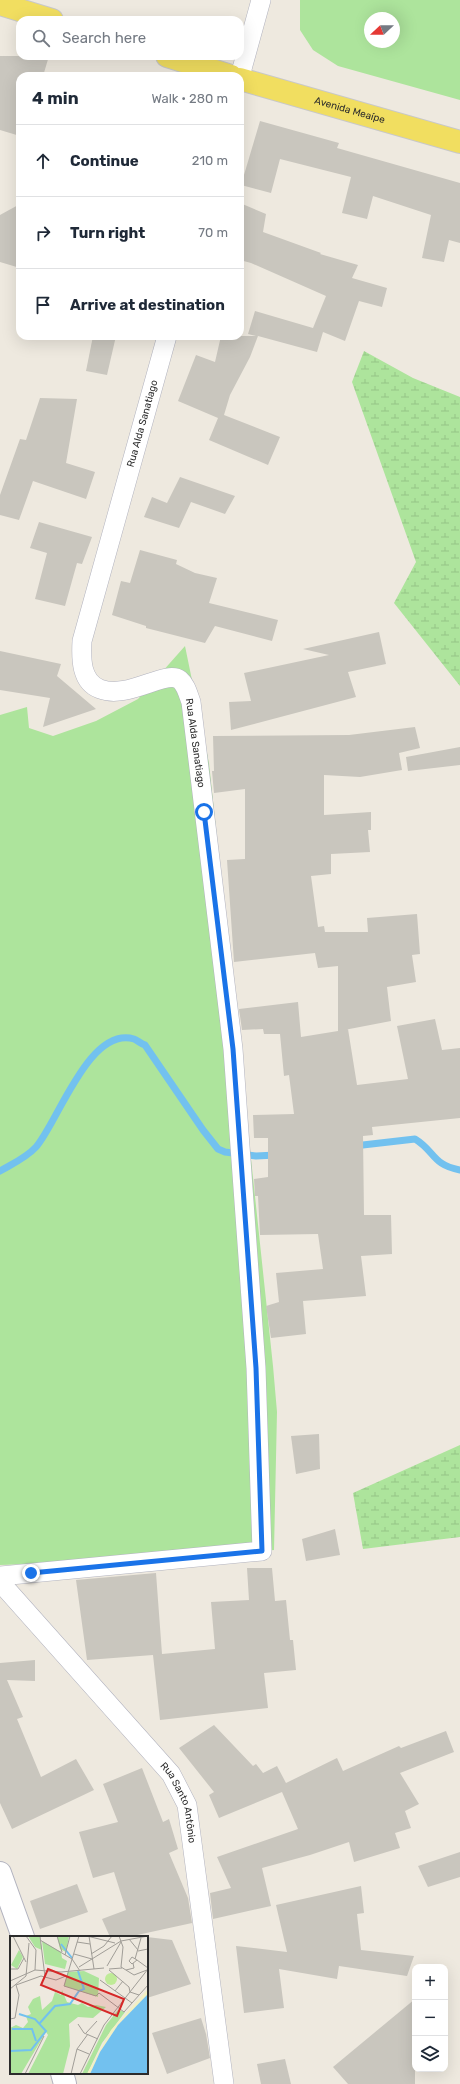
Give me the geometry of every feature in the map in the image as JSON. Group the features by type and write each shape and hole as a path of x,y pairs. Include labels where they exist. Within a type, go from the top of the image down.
{"main road":[{"path":"0,4 39,16"},
{"path":"180,60 218,72"},
{"name":"Avenida Meaípe","path":"244,78 460,142"}],"street":[{"path":"241,72 261,0"},
{"name":"Rua Alda Sanatiago","path":"0,1576 262,1551 256,1368 233,1049 191,702 186,688 179,679 167,676 142,687 123,692 107,692 93,687 86,678 81,660 82,642 166,340"},
{"name":"Rua Santo Antônio","path":"0,1582 171,1774 187,1805 221,2082"},
{"path":"0,1873 23,1936"},
{"path":"62,2074 65,2084"}],"green space":[{"path":"300,0 460,0 460,100 338,66 313,50 300,30"},
{"path":"364,351 413,378 460,397 460,686 394,603 416,562 352,382"},
{"path":"185,646 209,763 273,1366 277,1412 274,1550 202,1558 0,1565 0,715 27,707 29,728 53,736 96,721 138,699"},
{"path":"460,1445 460,1537 363,1549 353,1493"}],"building":[{"path":"0,56 16,56 16,60 48,60 44,72 16,72 16,135 0,130"},
{"path":"260,121 339,143 337,148 460,183 460,243 449,240 444,262 422,258 431,215 373,196 367,219 342,213 351,177 280,159 271,193 244,186 244,175"},
{"path":"244,205 266,214 263,232 321,253 320,254 358,265 352,278 387,288 382,307 359,301 345,341 323,332 317,352 258,336 250,357 230,395 224,415 280,437 268,465 209,440 218,418 178,401 196,355 215,362 220,340 244,340 244,336 256,336 248,334 255,311 313,328 326,296 244,261"},
{"path":"16,206 16,267 0,262 0,215"},
{"path":"92,340 115,340 107,375 86,371"},
{"path":"40,398 77,399 66,463 95,472 86,499 33,481 19,520 0,515 0,495 20,439 26,440"},
{"path":"180,477 235,496 225,514 191,502 179,528 144,517 152,497 167,503"},
{"path":"39,522 92,537 82,564 77,563 65,606 35,599 47,553 30,548"},
{"path":"140,550 177,560 176,564 195,573 217,578 209,603 278,620 272,641 215,626 205,643 146,628 146,626 112,615 121,581 130,583"},
{"path":"379,632 386,664 348,672 356,697 231,730 229,702 251,701 244,673 329,655 303,649"},
{"path":"0,651 61,664 57,676 96,709 43,727 50,698 0,690"},
{"path":"415,727 420,748 399,753 402,770 360,777 324,775 324,815 371,812 371,830 368,830 370,852 331,854 331,874 311,876 318,927 324,926 325,932 368,932 367,918 417,914 420,954 412,955 416,982 387,987 391,1021 348,1029 357,1085 408,1079 397,1026 435,1019 442,1050 460,1048 460,1118 372,1127 373,1135 363,1136 364,1215 391,1215 392,1254 361,1256 366,1296 303,1301 306,1334 271,1338 266,1306 279,1302 276,1273 323,1269 318,1234 260,1235 258,1196 255,1196 254,1179 268,1177 268,1138 254,1138 253,1115 294,1114 289,1075 284,1076 280,1034 264,1034 263,1029 242,1030 239,1009 298,1002 301,1037 338,1031 338,966 318,968 315,953 234,962 227,860 245,859 245,789 214,793 212,771 214,771 213,736 349,735"},
{"path":"460,747 460,765 408,771 406,757"},
{"path":"319,1434 320,1469 296,1474 291,1436"},
{"path":"335,1529 340,1555 306,1561 302,1539"},
{"path":"247,1568 272,1568 275,1601 286,1600 290,1640 293,1640 296,1670 264,1673 268,1708 160,1720 153,1655 87,1660 76,1580 156,1573 162,1654 215,1649 211,1602 249,1600"},
{"path":"35,1660 35,1681 7,1680 23,1717 17,1719 41,1777 76,1759 94,1790 12,1829 0,1803 0,1663"},
{"path":"214,1725 253,1766 256,1764 263,1773 277,1766 286,1783 337,1758 343,1771 399,1746 401,1748 446,1731 454,1752 400,1773 419,1804 405,1811 411,1828 395,1833 400,1848 354,1862 349,1842 310,1855 262,1868 271,1906 213,1919 210,1893 231,1888 217,1857 298,1829 282,1792 219,1818 209,1795 214,1792 179,1748"},
{"path":"142,1768 163,1822 169,1819 178,1849 169,1853 188,1898 192,1923 133,1936 110,1936 102,1919 126,1910 114,1872 93,1878 79,1832 118,1822 103,1784"},
{"path":"460,1852 460,1877 428,1887 418,1866"},
{"path":"77,1884 88,1912 40,1929 30,1901"},
{"path":"361,1886 364,1913 357,1914 361,1950 414,1956 407,1976 339,1966 337,1979 279,1969 284,2008 244,2013 236,1946 287,1952 276,1905"},
{"path":"148,1937 172,1940 191,1984 148,1998"},
{"path":"412,2001 412,2072 415,2072 415,2084 348,2084 333,2067"},
{"path":"201,2018 206,2034 210,2058 167,2074 152,2033"},
{"path":"285,2059 291,2084 261,2084 257,2064"}],"waterway":[{"path":"0,1171 23,1158 36,1147 45,1135 76,1079 89,1061 103,1047 118,1039 134,1039 145,1045 203,1130 218,1149 225,1152 256,1156 276,1155"},
{"path":"354,1146 415,1139 427,1148 434,1157 444,1165 460,1170"}],"route":[{"path":"31,1573 262,1551 256,1368 233,1049 204,812"}]}
